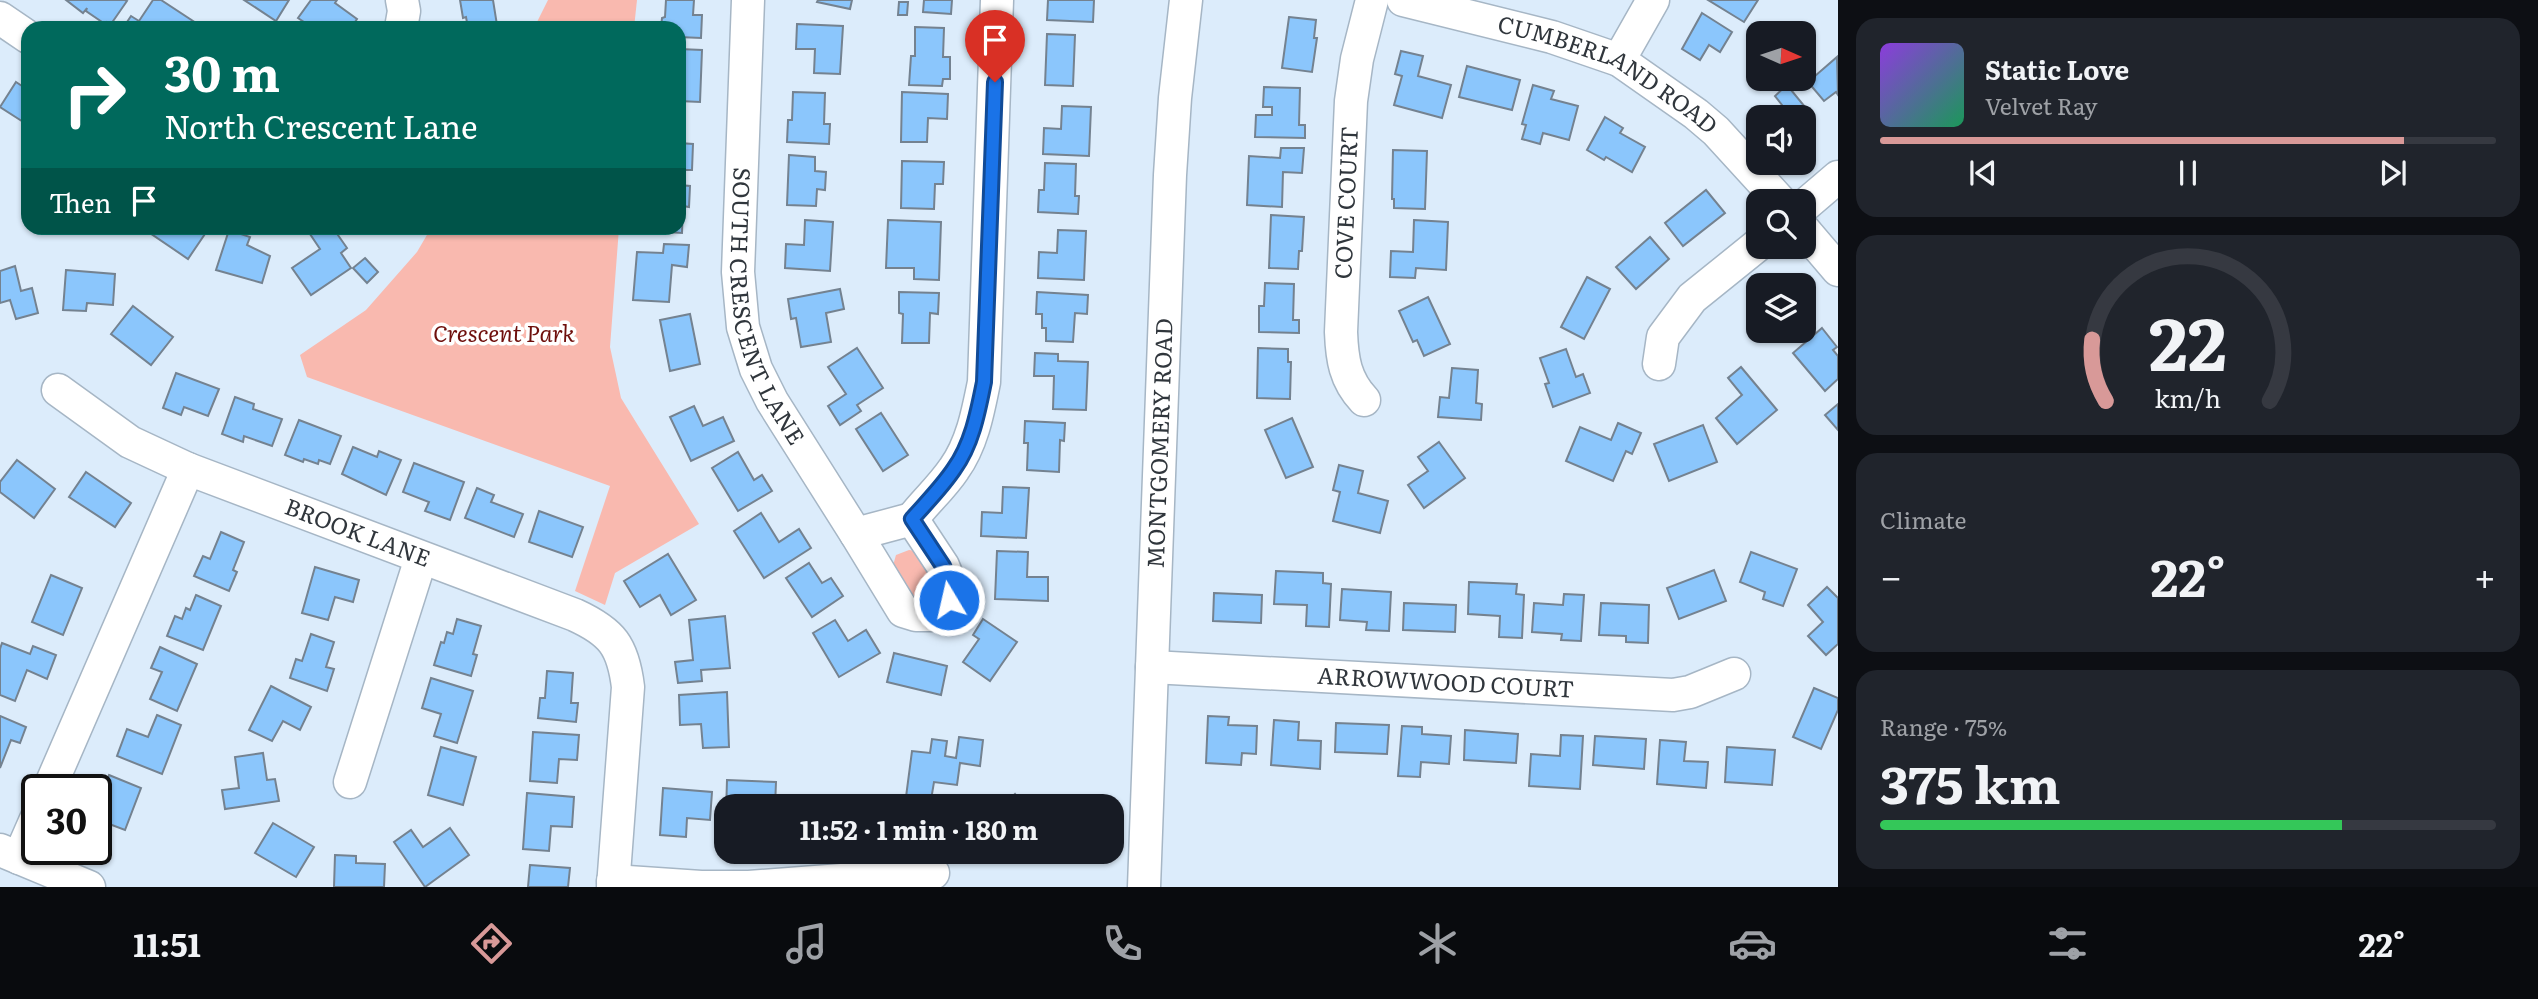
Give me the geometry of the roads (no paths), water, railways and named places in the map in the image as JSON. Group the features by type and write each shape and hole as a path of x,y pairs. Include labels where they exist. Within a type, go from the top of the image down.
{"street":[{"path":"402,0 402,21"},
{"name":"SOUTH CRESCENT LANE","path":"748,0 738,272 743,327 756,369 772,401 903,611 916,615 932,615 949,600 950,583 943,566 912,519"},
{"path":"856,534 912,519 954,470 978,411 984,382 998,0"},
{"name":"MONTGOMERY ROAD","path":"1144,887 1170,175 1186,0"},
{"name":"COVE COURT","path":"1364,400 1353,388 1346,373 1341,352 1341,332 1351,101 1357,59 1372,0"},
{"name":"CUMBERLAND ROAD","path":"1404,0 1552,37 1619,60 1716,131 1769,189"},
{"path":"1619,60 1653,0"},
{"path":"0,18 21,32"},
{"path":"1816,196 1838,177"},
{"path":"1816,244 1838,270"},
{"path":"1659,364 1663,337 1692,298 1746,254"},
{"name":"BROOK LANE","path":"58,390 130,442 188,469 597,625 612,638 620,650 628,687 613,884"},
{"path":"56,774 188,469"},
{"path":"350,782 421,558"},
{"name":"ARROWWOOD COURT","path":"1152,667 1673,695 1690,692 1734,674"},
{"path":"21,839 10,854 89,887"},
{"path":"613,884 749,887 933,873"}],"park label":[{"name":"Crescent Park","path":"504,334"}]}
